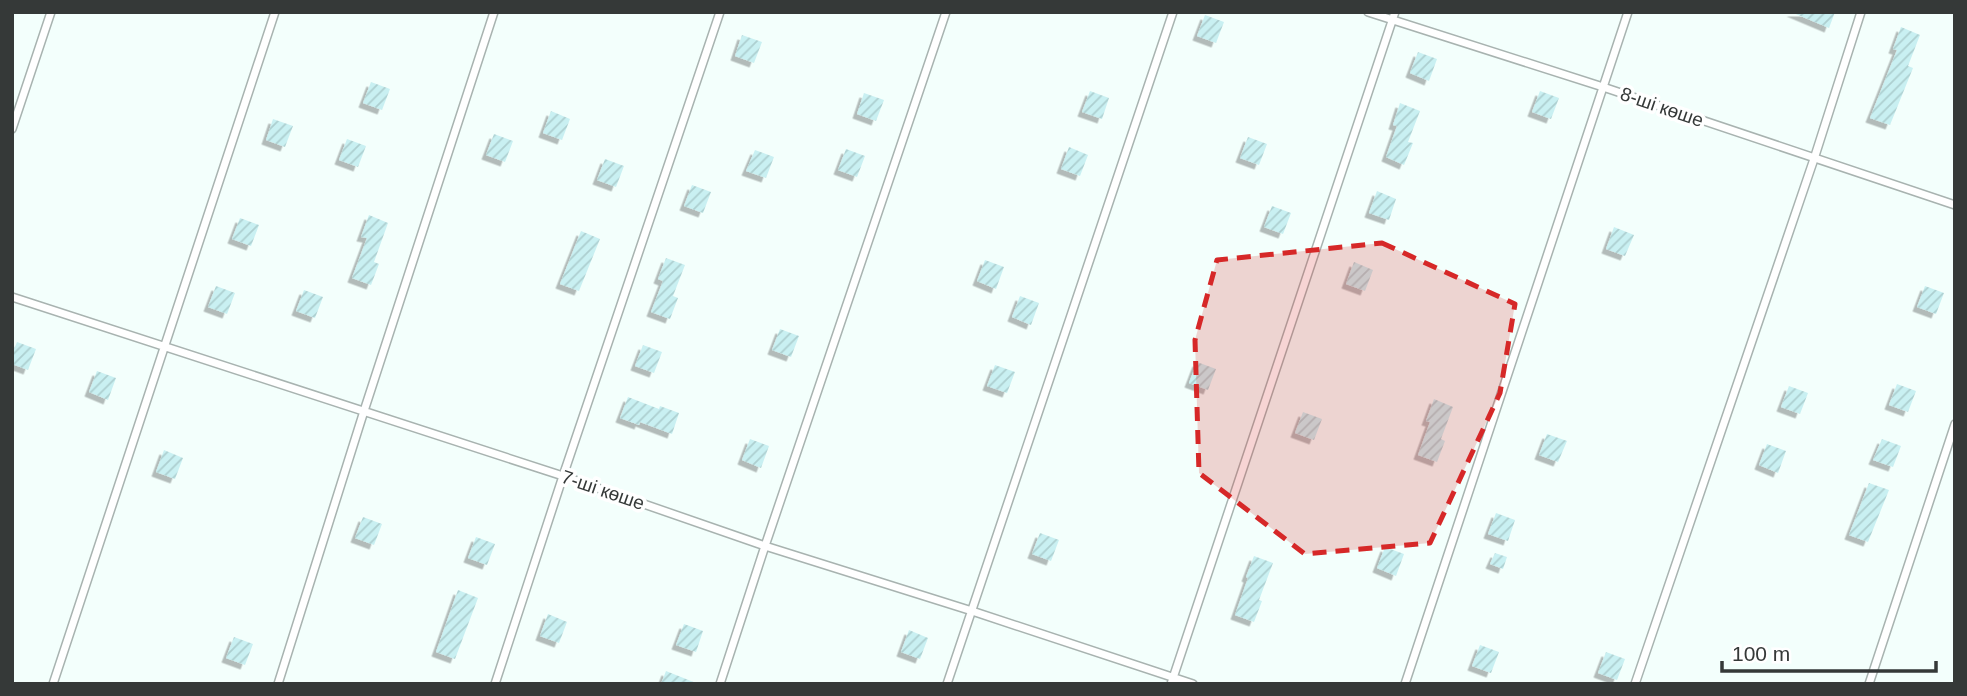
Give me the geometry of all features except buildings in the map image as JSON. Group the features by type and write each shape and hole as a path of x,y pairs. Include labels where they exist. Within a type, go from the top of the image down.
{"lane":[{"path":"12,129 51,12"},
{"path":"53,684 275,12"},
{"path":"278,684 494,12"},
{"path":"495,684 720,12"},
{"path":"720,684 946,12"},
{"path":"947,684 1173,12"},
{"name":"8-ші көше","path":"1368,12 1393,16 1955,205"},
{"path":"1405,684 1628,12"},
{"path":"1635,684 1814,159 1861,12"},
{"path":"1172,681 1393,16"},
{"name":"7-ші көше","path":"12,297 563,476 765,546 972,611 1172,681 1193,684"},
{"path":"1869,684 1955,424"}],"highlighted area":[{"path":"1382,243 1515,304 1500,393 1430,543 1305,554 1199,473 1195,340 1217,260"}]}
